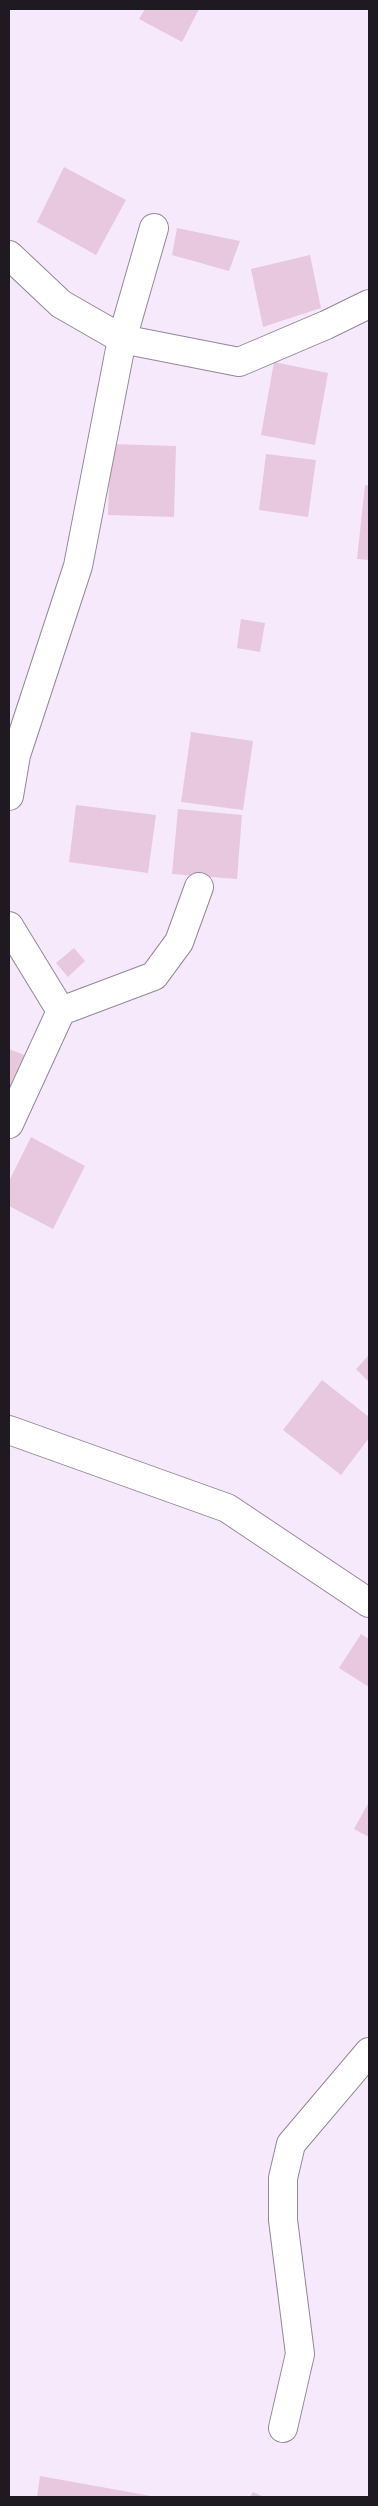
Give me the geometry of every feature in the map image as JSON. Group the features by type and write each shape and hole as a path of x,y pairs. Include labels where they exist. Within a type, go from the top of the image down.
{"street":[{"path":"9,796 12,752 78,566 122,340 154,228"},
{"path":"9,255 61,304 122,340 239,362 326,325 369,304"},
{"path":"9,1124 61,1011 154,976 179,942 199,887"},
{"path":"9,926 61,1011"},
{"path":"9,1430 227,1508 369,1603"},
{"path":"283,2428 300,2354 283,2220 283,2178 291,2144 369,2052"}],"building":[{"path":"145,9 199,9 182,42 139,19"},
{"path":"64,167 126,200 96,255 37,222"},
{"path":"177,228 240,241 229,271 172,255"},
{"path":"310,255 321,308 263,327 251,269"},
{"path":"274,362 328,373 315,445 261,435"},
{"path":"110,444 176,446 174,517 108,515"},
{"path":"266,454 316,460 308,517 259,510"},
{"path":"365,485 369,486 369,560 357,559"},
{"path":"241,619 265,623 260,652 237,648"},
{"path":"191,732 253,741 243,810 181,802"},
{"path":"76,805 156,815 148,873 69,862"},
{"path":"178,809 242,815 237,879 172,874"},
{"path":"74,948 85,961 68,977 56,963"},
{"path":"9,1049 27,1056 9,1106"},
{"path":"31,1137 85,1166 53,1229 9,1206 9,1181"},
{"path":"369,1355 369,1382 356,1369"},
{"path":"322,1380 369,1417 369,1438 341,1475 283,1430"},
{"path":"361,1634 369,1639 369,1687 339,1668"},
{"path":"369,1802 369,1837 354,1829"},
{"path":"40,2476 151,2496 151,2497 37,2497"},
{"path":"253,2492 264,2497 250,2497"}]}
